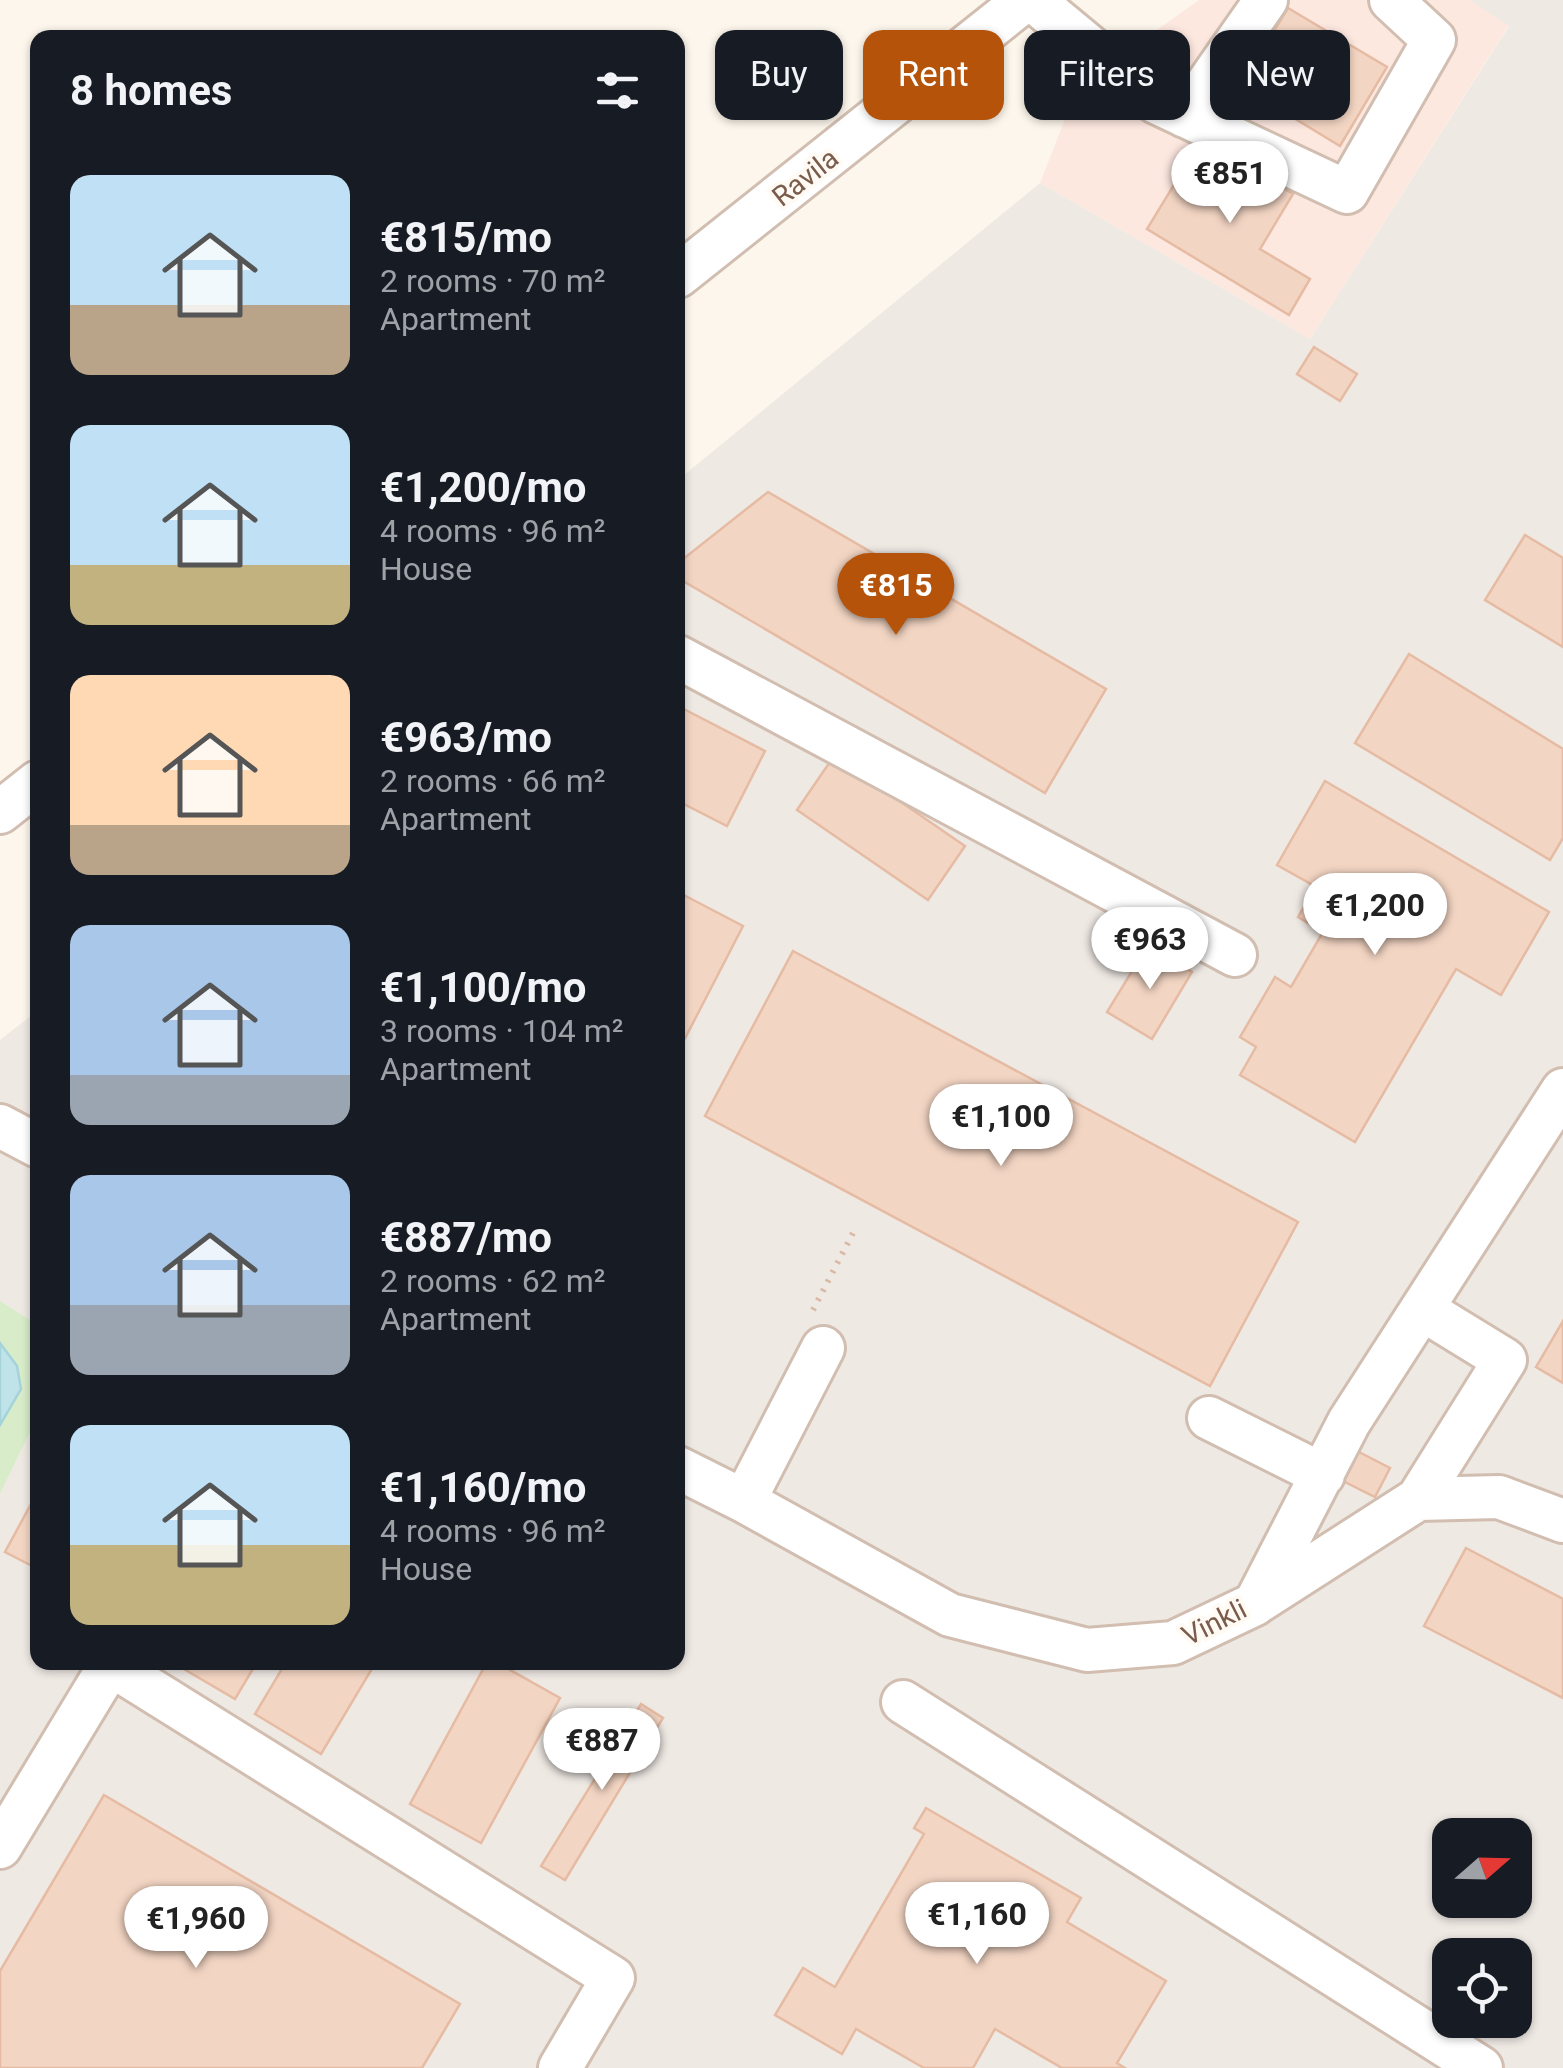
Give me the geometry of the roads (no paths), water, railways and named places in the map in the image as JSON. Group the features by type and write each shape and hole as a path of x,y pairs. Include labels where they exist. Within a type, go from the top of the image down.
{"street":[{"name":"Ravila","path":"685,270 1025,0"},
{"path":"1033,0 1069,30"},
{"path":"1190,108 1266,0"},
{"path":"1190,119 1347,192 1434,40 1391,0"},
{"path":"685,661 1235,955"},
{"path":"0,812 30,788"},
{"name":"Vinkli","path":"685,1472 950,1614 1086,1650 1174,1643 1255,1604 1350,1422 1563,1090"},
{"path":"0,1126 30,1142"},
{"path":"1255,1604 1418,1498 1505,1360 1422,1309"},
{"path":"744,1501 824,1348"},
{"path":"1209,1418 1323,1476"},
{"path":"1418,1498 1499,1497 1563,1521"},
{"path":"0,1847 107,1670"},
{"path":"121,1670 613,1978 560,2068"},
{"path":"903,1702 1481,2068"}],"water":[{"path":"0,1343 17,1366 21,1389 0,1425"}]}
